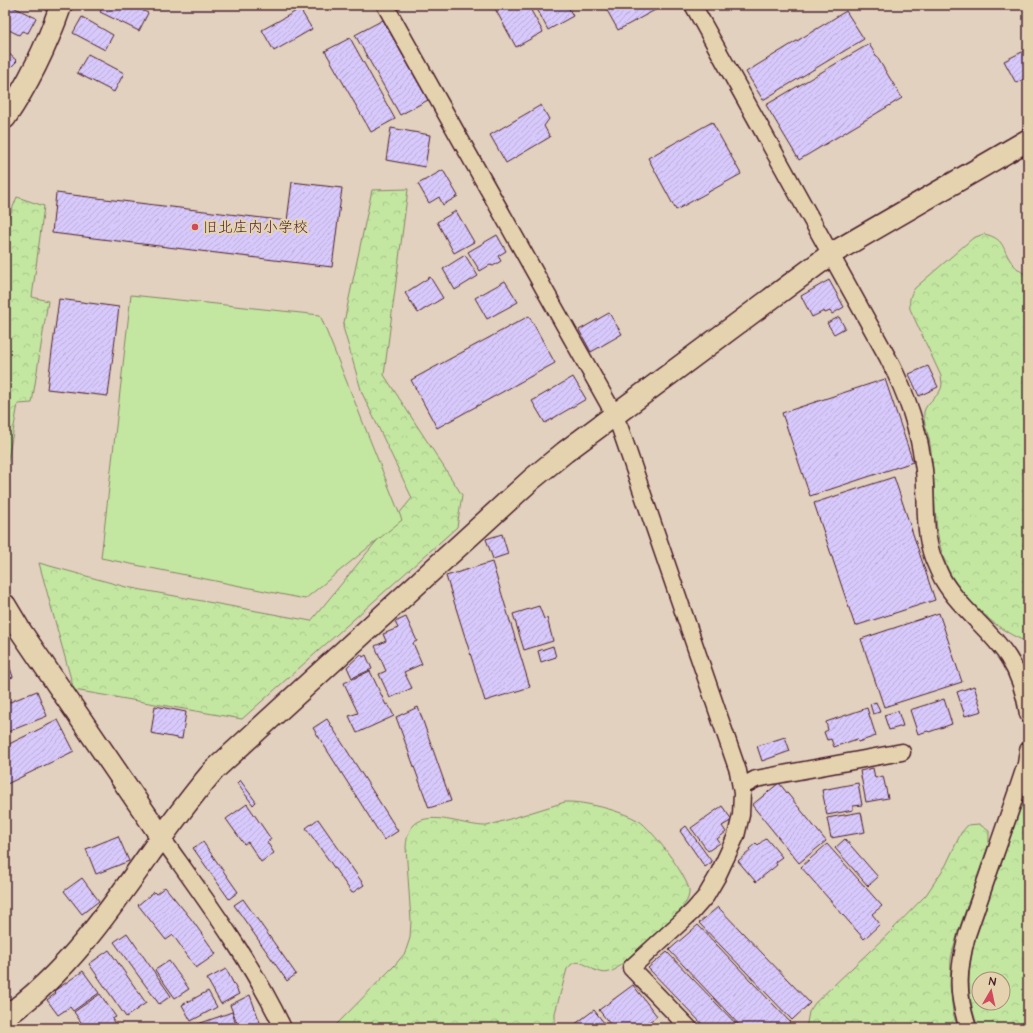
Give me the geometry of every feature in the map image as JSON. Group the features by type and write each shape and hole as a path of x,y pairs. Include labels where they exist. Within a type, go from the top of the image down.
{"street":[{"path":"5,118 29,79 42,52 61,5"},
{"path":"385,5 614,416 623,436 735,764 742,793 741,815 736,836 717,877 706,896 692,912 631,968 689,1028"},
{"path":"694,5 902,385 912,412 920,442 924,471 927,530 933,556 944,580 956,598 994,639 1008,657 1018,676 1028,714"},
{"path":"5,1017 38,991 75,953 133,878 200,785 229,756 548,465 831,254 1028,140"},
{"path":"5,606 162,838 242,953 262,987 283,1028"},
{"path":"968,1028 962,1011 959,986 960,960 967,935 1022,778 1028,750"},
{"path":"741,787 756,779 902,752"}],"green space":[{"path":"408,189 384,375 462,495 457,527 242,719 74,690 39,563 126,587 311,621 412,498 362,393 343,327 372,190"},
{"path":"17,197 44,206 32,297 48,301 32,403 18,404 5,477 5,227"},
{"path":"984,234 997,239 1003,246 1013,264 1028,276 1028,642 1006,631 984,615 958,585 948,570 944,559 937,529 932,457 924,415 925,408 939,392 942,382 941,376 910,309 910,298 915,288 973,238"},
{"path":"131,295 320,315 402,520 305,599 101,558"},
{"path":"1028,787 1028,1028 978,1028 973,1011 1011,1011 1011,971 971,971 971,1004 969,982 971,961 976,937"},
{"path":"565,802 582,803 613,810 632,817 645,825 668,853 687,883 689,896 685,905 679,912 616,969 608,972 601,972 578,962 567,969 555,1013 555,1028 333,1028 405,953 410,938 411,921 406,847 409,832 416,823 426,819 437,818 487,826"},
{"path":"979,824 989,831 989,843 958,932 951,958 950,986 953,1013 958,1028 806,1028 809,1012 815,1003 889,933 926,895 946,865 961,833 968,825"}],"building":[{"path":"9,5 36,18 28,33 22,31 19,35 5,28 5,12"},
{"path":"104,5 131,5 148,13 139,31 100,12"},
{"path":"493,5 528,5 543,32 516,47"},
{"path":"535,5 567,5 573,16 548,30"},
{"path":"604,5 655,5 657,9 618,30"},
{"path":"300,9 312,29 274,51 262,30"},
{"path":"846,11 864,39 763,100 746,72"},
{"path":"82,17 113,35 105,50 73,33"},
{"path":"383,20 428,100 400,115 355,35"},
{"path":"350,38 395,119 371,132 325,51"},
{"path":"869,44 902,98 799,160 766,105"},
{"path":"1028,49 1028,77 1016,83 1004,61"},
{"path":"5,50 17,61 5,73"},
{"path":"88,54 124,73 114,92 77,73"},
{"path":"541,105 549,119 544,126 550,137 506,163 490,135"},
{"path":"712,122 741,174 676,210 648,158"},
{"path":"391,128 430,135 425,167 386,160"},
{"path":"443,170 458,196 443,205 439,197 429,203 418,184"},
{"name":"旧北庄内小学校","path":"292,182 342,188 332,267 52,233 56,193 287,221"},
{"path":"456,211 474,242 454,253 437,222"},
{"path":"497,235 506,251 498,256 501,261 480,271 468,252"},
{"path":"465,255 478,276 455,290 443,269"},
{"path":"430,277 443,298 418,313 405,293"},
{"path":"829,280 844,307 832,314 830,311 825,313 824,311 812,317 801,296"},
{"path":"505,281 518,302 487,319 475,298"},
{"path":"59,299 119,307 108,396 47,389"},
{"path":"609,313 622,334 591,352 579,330"},
{"path":"529,316 555,363 437,428 411,380"},
{"path":"839,317 845,328 834,334 827,323"},
{"path":"928,366 938,387 919,396 909,374"},
{"path":"573,377 586,399 545,423 532,401"},
{"path":"885,379 913,462 810,496 782,413"},
{"path":"894,477 935,600 855,626 814,503"},
{"path":"502,534 508,554 493,559 486,539"},
{"path":"492,562 530,687 485,701 446,576"},
{"path":"539,606 544,619 547,618 553,641 524,650 513,614"},
{"path":"939,613 962,682 884,707 861,639"},
{"path":"406,617 417,641 413,643 422,664 404,672 412,688 390,698 379,674 386,671 375,646 386,641 383,634 398,628 395,622"},
{"path":"553,646 556,657 541,662 538,651"},
{"path":"5,653 13,677 5,680"},
{"path":"361,654 363,657 366,655 372,669 352,678 347,667"},
{"path":"370,671 386,705 388,704 394,716 357,733 349,716 358,713 344,683"},
{"path":"974,686 982,711 965,716 957,692"},
{"path":"37,691 47,716 5,733 5,704"},
{"path":"944,699 952,724 918,734 910,710"},
{"path":"876,702 880,712 873,714 870,704"},
{"path":"155,706 186,712 182,739 151,733"},
{"path":"418,707 451,801 429,808 396,717"},
{"path":"867,708 876,736 858,742 857,739 834,747 831,739 827,740 824,732 828,730 826,722"},
{"path":"898,711 903,726 889,730 884,715"},
{"path":"327,719 398,831 384,840 313,728"},
{"path":"58,720 74,751 5,785 5,746"},
{"path":"785,737 790,751 762,761 757,746"},
{"path":"873,768 875,778 883,776 888,798 866,802 860,771"},
{"path":"240,780 256,802 253,805 237,783"},
{"path":"779,783 826,841 799,863 752,805"},
{"path":"858,783 862,805 853,806 853,810 827,815 822,790"},
{"path":"247,804 271,839 267,842 274,853 261,862 248,842 244,844 226,819"},
{"path":"722,806 732,820 722,826 726,832 717,839 720,843 708,851 691,828"},
{"path":"861,812 865,832 831,838 827,818"},
{"path":"318,819 364,885 352,893 306,828"},
{"path":"686,826 712,862 705,867 680,831"},
{"path":"118,836 129,861 96,874 86,849"},
{"path":"766,838 782,857 775,862 777,865 756,882 738,861 750,851 749,849 756,843 758,845"},
{"path":"845,839 878,877 868,886 835,848"},
{"path":"203,842 238,892 229,899 193,848"},
{"path":"827,844 882,906 872,914 880,924 864,939 801,867"},
{"path":"82,878 99,901 82,914 64,891"},
{"path":"165,887 192,920 216,954 196,968 173,935 166,940 138,905 154,892 156,894"},
{"path":"243,899 296,974 287,981 234,905"},
{"path":"718,907 810,1003 792,1020 699,923"},
{"path":"698,925 790,1022 784,1028 742,1028 669,950"},
{"path":"127,933 171,996 159,1004 114,942"},
{"path":"109,950 146,1003 126,1017 89,964"},
{"path":"667,952 740,1028 706,1028 648,968"},
{"path":"169,961 189,989 175,998 155,970"},
{"path":"226,969 239,994 221,1004 207,979"},
{"path":"83,971 99,993 73,1011 70,1007 58,1015 47,1000 56,993 54,991"},
{"path":"633,985 657,1016 641,1028 613,1028 599,1010"},
{"path":"208,991 217,1007 191,1021 182,1005"},
{"path":"100,994 116,1017 112,1019 118,1028 85,1028 74,1012"},
{"path":"250,995 262,1028 239,1028 230,1005"},
{"path":"594,1010 608,1028 570,1028"},
{"path":"232,1012 237,1028 187,1028"}],"place":[{"name":"旧北庄内小学校","path":"195,227"}]}
